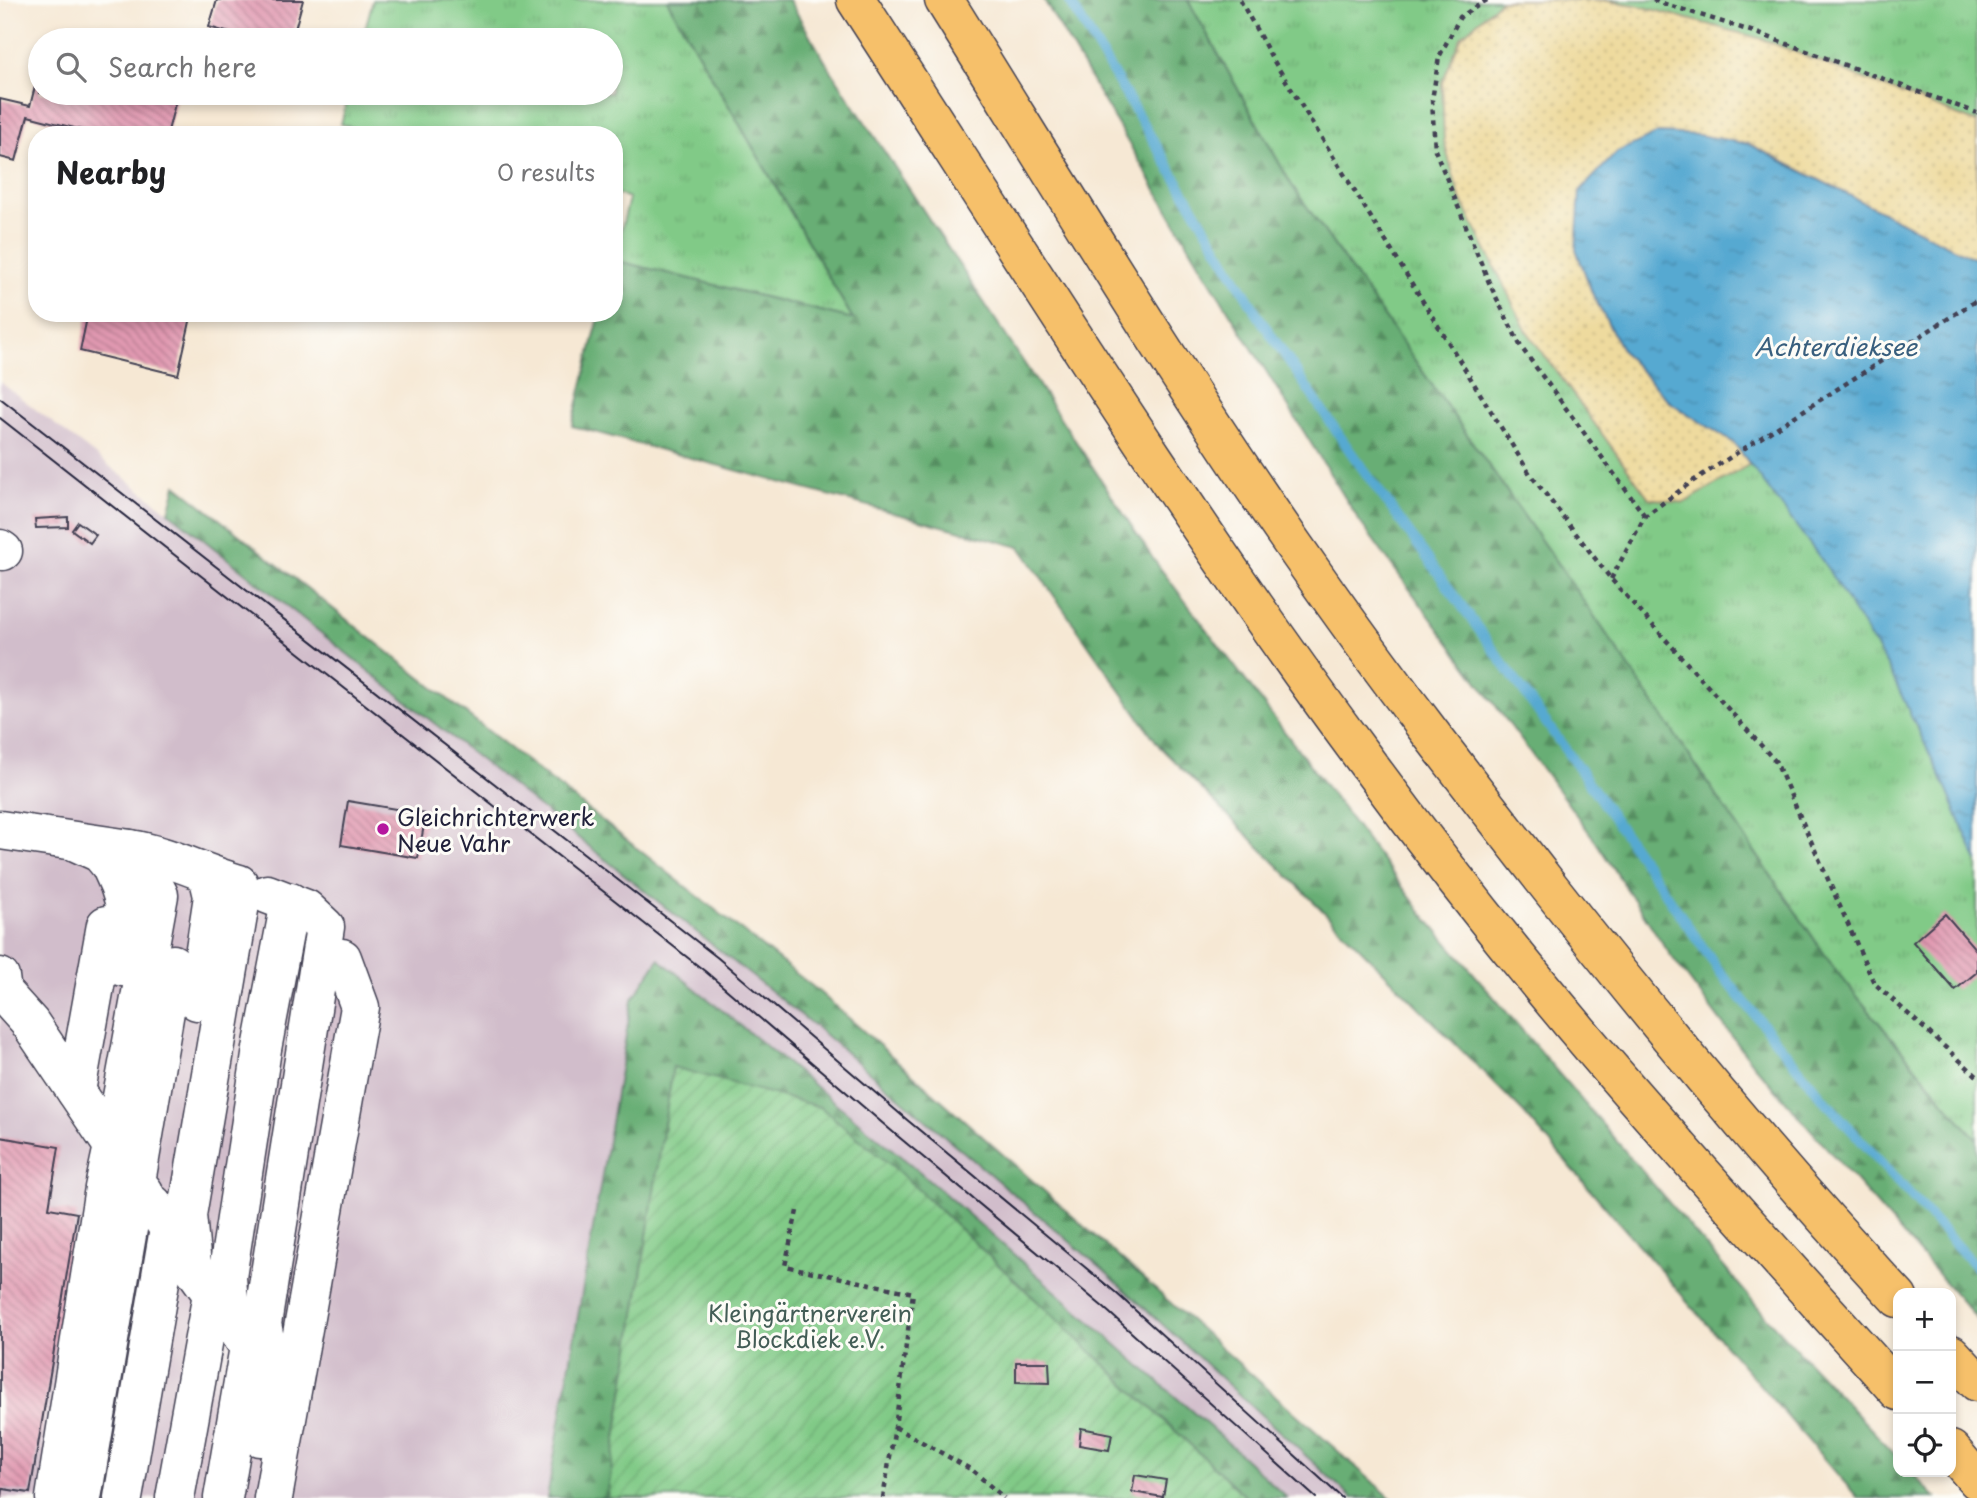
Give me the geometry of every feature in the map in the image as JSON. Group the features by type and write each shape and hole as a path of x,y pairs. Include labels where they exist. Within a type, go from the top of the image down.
{"highway":[{"path":"858,0 1155,464 1363,758 1477,906 1595,1051 1893,1385"},
{"path":"944,0 1210,423 1307,565 1420,722 1644,1007 1853,1250 1893,1293"},
{"path":"972,0 1046,163"},
{"path":"1956,1359 1977,1382"},
{"path":"1956,1456 1977,1480"}],"lane":[{"path":"0,830 156,854 209,874 316,924"},
{"path":"55,1498 103,1188 95,1119 107,920 94,876 62,839"},
{"path":"95,1119 159,895 145,868 130,849"},
{"path":"82,1498 152,1205 167,1188 214,896 209,874"},
{"path":"123,1498 185,882 209,874 263,901 205,1244 221,1306 223,1498"},
{"path":"150,1498 221,1306 246,1295 316,924"},
{"path":"273,1498 316,924"},
{"path":"0,977 2,992 30,1023 280,1390"},
{"path":"101,1498 152,1205"},
{"path":"175,1498 221,1306"},
{"path":"200,1498 221,1306"},
{"path":"250,1498 263,1416 280,1390"}],"path":[{"path":"1241,0 1272,58 1530,474 1611,579 1776,762 1874,983 1977,1076"},
{"path":"1487,0 1460,17 1439,57 1432,100 1435,149 1490,285 1521,347 1644,516"},
{"path":"1653,0 1757,33 1977,113"},
{"path":"1611,579 1644,516 1693,481 1977,300"},
{"path":"797,1211 785,1266 913,1293 883,1498"},
{"path":"895,1427 972,1470 1004,1498"}],"shaded area":[{"path":"0,382 169,512 817,1028 1101,1268 1352,1498 1287,1498 1236,1450 660,959 632,1000 546,1498 0,1498"}],"green space":[{"path":"373,0 667,0 853,319 623,262 623,223 629,198 623,196 623,126 341,124 346,105 623,105 623,28 365,28"},
{"path":"667,0 789,0 828,66 1154,560 1423,914 1769,1320 1893,1453 1893,1477 1916,1477 1936,1498 1858,1498 1523,1112 1160,747 1020,547 572,426 598,322 623,322 623,262 853,319"},
{"path":"1044,0 1188,0 1291,184 1592,613 1836,971 1977,1139 1977,1319 1956,1295 1956,1288 1950,1288 1753,1064 1669,953 1594,839 1360,522 1207,276"},
{"path":"1188,0 1977,0 1977,1139 1836,971 1592,613 1291,184"},
{"path":"176,485 817,990 1391,1498 1352,1498 1101,1268 817,1028 169,512"},
{"path":"659,959 920,1172 1287,1498 1247,1498 897,1170 673,1067 607,1498 547,1498 632,1000"},
{"name":"Kleingärtnerverein Blockdiek e.V.","path":"673,1067 820,1107 897,1170 1247,1498 607,1498"}],"sand":[{"path":"1501,0 1602,0 1636,5 1762,39 1977,123 1977,260 1749,144 1699,135 1658,133 1576,249 1593,295 1624,353 1671,403 1734,443 1750,464 1684,503 1649,498 1526,330 1459,195 1444,142 1442,83 1461,37"}],"water":[{"name":"Achterdieksee","path":"1658,133 1699,135 1748,144 1977,260 1977,861 1946,788 1888,667 1824,563 1734,443 1671,403 1624,353 1593,295 1576,249 1580,191 1617,152"}],"building":[{"path":"217,0 303,0 295,28 209,27"},
{"path":"0,99 30,106 175,105 169,126 66,126 28,116 16,161 0,157"},
{"path":"86,322 190,322 178,375 80,351"},
{"path":"68,517 68,527 36,528 35,519"},
{"path":"78,522 96,535 90,543 72,530"},
{"name":"Gleichrichterwerk Neue Vahr","path":"348,801 426,814 418,858 341,845"},
{"path":"1945,914 1977,951 1977,972 1955,990 1913,942"},
{"path":"0,1137 59,1147 49,1208 77,1213 30,1493 3,1489 2,1498 0,1498"},
{"path":"1016,1362 1049,1362 1050,1383 1016,1382"},
{"path":"1081,1428 1112,1434 1109,1450 1079,1445"},
{"path":"1135,1475 1166,1480 1163,1497 1132,1492"}],"waterway":[{"path":"1069,0 1259,317 1350,451 1578,767 1720,972 1826,1102 1977,1268"}],"tram line":[{"path":"0,398 718,958 906,1119 1115,1292 1342,1498"},
{"path":"0,418 706,972 1103,1307 1316,1498"}],"place":[{"name":"Gleichrichterwerk Neue Vahr","path":"383,829"}]}
